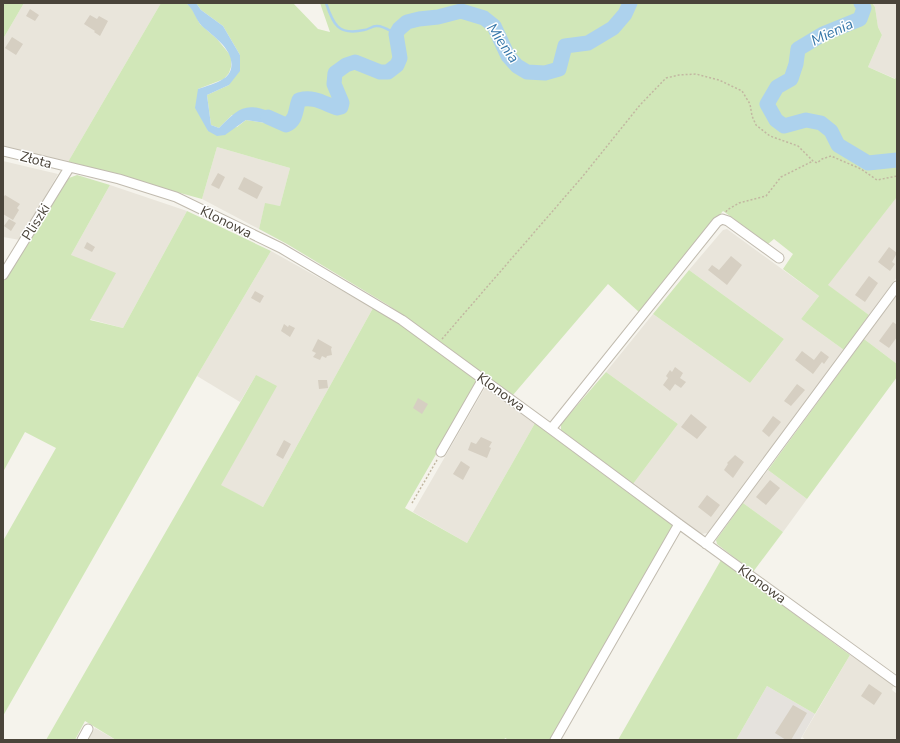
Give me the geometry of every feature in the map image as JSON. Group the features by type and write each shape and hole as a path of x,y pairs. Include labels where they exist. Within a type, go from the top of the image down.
{"street":[{"name":"Złota","path":"3,151 69,168"},
{"name":"Pliszki","path":"3,275 69,168"},
{"name":"Klonowa","path":"69,168 119,180 176,197 281,248 402,320 552,429 706,544 897,682"},
{"path":"552,429 717,222 722,219 728,222 779,258"},
{"path":"706,544 897,286"},
{"path":"441,452 483,379"},
{"path":"555,740 679,524"},
{"path":"82,740 88,728"}],"path":[{"path":"437,345 583,176 640,105 666,78 679,75 696,74 719,80 742,91 750,104 752,116 756,125 770,136 798,146 813,161"},
{"path":"722,219 727,210 739,203 766,196 781,177 813,161 817,162 831,156 861,169 878,180 897,176"},
{"path":"412,503 441,452"}],"shaded area":[{"path":"24,3 161,3 68,162 3,147 3,39"},
{"path":"872,3 897,3 896,79 868,67 882,35 878,27 875,7"},
{"path":"217,147 290,168 280,206 265,204 259,229 202,199"},
{"path":"3,161 58,174 20,240 3,237"},
{"path":"110,185 187,211 123,328 89,319 71,255"},
{"path":"897,197 897,277 869,315 827,285"},
{"path":"727,229 819,296 801,319 844,350 708,533 701,534 633,484 678,424 606,372 653,314 750,383 784,339 689,270 723,230"},
{"path":"271,251 373,308 263,507 220,485 256,375 240,402 197,376"},
{"path":"897,295 897,364 864,339"},
{"path":"486,386 535,423 467,543 413,512"},
{"path":"768,470 807,499 783,532 743,503"},
{"path":"850,655 894,685 892,690 897,694 897,740 806,740 802,737"},
{"path":"767,686 815,714 800,740 736,740"},
{"path":"95,728 116,740 88,740"}],"green space":[{"path":"3,3 24,3 3,39"},
{"path":"161,3 186,3 191,7 200,24 217,39 231,56 231,67 229,73 224,79 198,89 208,131 237,127 246,120 273,124 286,129 283,117 232,115 219,128 211,125 207,95 229,85 240,55 223,26 201,10 196,3 293,3 318,29 330,32 320,3 872,3 875,7 878,27 882,35 868,67 895,79 897,76 897,197 828,285 869,315 844,350 801,319 819,296 783,269 793,254 774,239 768,244 723,211 639,312 608,284 513,395 388,305 287,244 259,229 265,203 280,206 290,168 217,147 202,199 68,162"},
{"path":"77,175 110,185 71,255 116,273 90,320 123,328 187,211 271,251 197,376 3,716 3,541 56,448 25,432 3,472 3,282 69,178"},
{"path":"689,270 784,339 750,383 653,314"},
{"path":"373,308 404,325 479,380 405,508 467,543 535,423 674,525 551,740 509,740 505,738 504,740 116,740 85,721 75,740 46,740 256,375 277,386 221,485 263,507"},
{"path":"864,339 897,364 897,377 807,499 768,470"},
{"path":"606,372 678,424 633,484 561,431 561,424"},
{"path":"743,503 783,532 753,572 717,544 716,540"},
{"path":"721,560 850,655 815,714 767,686 736,740 618,740"}],"water":[{"path":"186,3 196,3 201,10 223,26 240,55 240,71 229,85 207,95 211,125 219,128 236,112 247,107 254,107 281,116 287,120 286,129 273,124 246,120 225,135 217,136 208,131 195,108 198,89 217,82 228,75 231,70 230,56 218,39 202,26 191,8"}],"building":[{"path":"30,9 39,15 35,21 26,16"},
{"path":"90,15 97,19 99,16 108,21 100,36 84,24"},
{"path":"12,37 23,44 16,55 5,48"},
{"path":"218,173 225,177 219,189 211,185"},
{"path":"244,177 263,187 257,199 238,189"},
{"path":"5,195 20,204 17,208 19,210 13,220 3,214 3,198"},
{"path":"9,219 16,223 11,231 4,226"},
{"path":"87,242 95,247 92,252 84,248"},
{"path":"889,247 897,253 892,262 895,264 890,271 878,262"},
{"path":"731,256 742,265 727,285 708,270 712,265 719,270"},
{"path":"869,276 878,283 865,302 855,295"},
{"path":"255,291 264,296 260,303 251,298"},
{"path":"893,322 897,325 897,337 889,348 879,341"},
{"path":"284,324 288,327 289,325 295,328 290,337 281,331"},
{"path":"318,339 332,347 332,355 327,356 326,358 322,356 320,360 313,357 316,353 312,351"},
{"path":"802,351 814,360 821,351 829,357 824,364 822,362 813,374 795,360"},
{"path":"675,367 683,373 680,378 686,382 681,388 675,384 670,391 663,385 668,378 666,376 670,370 672,372"},
{"path":"318,380 327,380 328,388 319,389"},
{"path":"797,384 805,390 791,406 784,401"},
{"path":"418,398 428,404 422,414 413,408"},
{"path":"691,414 707,427 697,439 681,427"},
{"path":"773,416 781,422 769,437 762,431"},
{"path":"481,437 492,442 489,447 491,448 487,458 468,450 471,442 476,444"},
{"path":"284,440 291,444 283,459 276,455"},
{"path":"735,455 744,462 733,478 724,470 728,464 727,463"},
{"path":"461,461 470,467 463,480 453,474"},
{"path":"770,480 780,488 766,505 756,497"},
{"path":"707,495 720,505 711,517 698,507"},
{"path":"869,684 882,693 874,705 861,696"},
{"path":"793,705 807,713 791,740 786,740 775,733"}],"waterway":[{"path":"326,3 331,17 342,30 366,30 374,26 379,26 384,27 396,34"},
{"name":"Mienia","path":"268,117 286,125 294,118 299,100 304,99 318,101 337,108 341,107 342,103 334,84 335,73 346,65 355,62 380,72 388,72 397,65 400,58 396,34 407,22 438,17 461,11 484,18 494,26 508,56 517,66 527,72 545,73 559,69 565,46 588,43 613,28 625,14 630,3"},
{"name":"Mienia","path":"861,3 864,8 860,19 823,34 798,49 796,64 791,79 777,87 767,104 776,120 784,126 806,120 821,123 831,131 838,145 868,163 897,160"}]}
